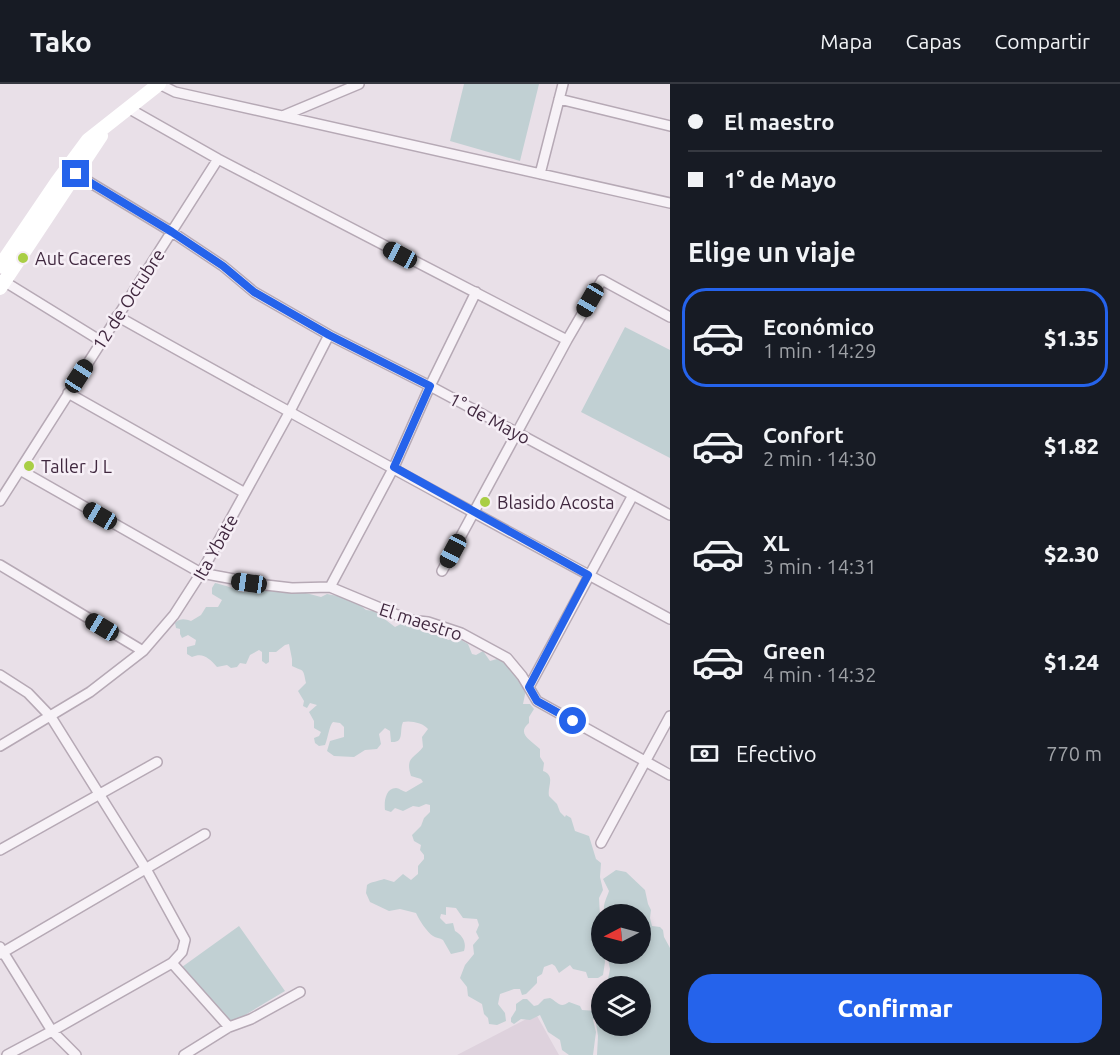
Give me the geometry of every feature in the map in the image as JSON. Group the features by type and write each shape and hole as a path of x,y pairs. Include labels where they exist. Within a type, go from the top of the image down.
{"main road":[{"path":"1,282 72,171 88,140 159,84"},
{"path":"0,266 72,171"}],"street":[{"path":"159,84 175,92 670,203"},
{"path":"285,115 359,84"},
{"path":"540,174 563,84"},
{"path":"559,99 670,126"},
{"path":"128,108 218,159 567,340"},
{"name":"12 de Octubre","path":"0,501 218,159"},
{"name":"1° de Mayo","path":"72,171 172,232 223,266 254,292 329,335 430,386 670,515"},
{"path":"442,571 602,280 670,317"},
{"path":"1,282 101,341"},
{"path":"330,587 394,467 476,292"},
{"path":"117,316 289,413 394,467 670,619"},
{"name":"Ita Ybate","path":"0,746 90,692 143,651 174,615 201,573 329,335"},
{"path":"68,393 245,493"},
{"name":"El maestro","path":"20,470 201,573 292,588 330,587 409,620 428,622 461,633 507,658 516,667 537,701 670,775"},
{"path":"529,687 633,495"},
{"path":"0,566 143,651"},
{"path":"0,675 28,693 51,717 146,869 185,940 182,952 172,963 7,1055"},
{"path":"602,843 670,716"},
{"path":"0,850 157,762"},
{"path":"76,1055 52,1031 1,951 205,834"},
{"path":"172,963 229,1027"},
{"path":"184,1055 229,1027 250,1019 300,992"}],"shaded area":[{"path":"464,84 539,84 520,161 450,141"},
{"path":"625,327 670,350 670,458 581,412"},
{"path":"215,583 241,592 260,588 276,592 291,590 321,597 327,594 343,597 366,610 374,611 395,627 403,623 415,628 423,625 431,635 442,636 448,640 458,638 468,644 472,654 476,655 483,651 490,661 497,659 510,665 526,690 523,704 530,704 534,709 524,734 540,749 540,757 544,763 543,771 550,778 549,796 565,817 566,815 571,818 575,831 589,836 596,859 601,863 600,877 603,890 599,898 599,904 591,904 591,964 605,964 603,975 588,978 586,972 573,969 570,965 559,973 552,964 544,967 542,974 537,977 537,983 526,994 522,995 520,989 514,989 500,994 498,1004 505,1013 506,1021 497,1025 489,1024 482,1004 468,996 467,987 460,978 465,965 474,954 473,945 479,938 476,932 479,925 477,919 463,918 456,908 446,907 446,915 441,914 440,918 446,924 453,923 455,931 462,937 465,945 464,951 451,954 443,940 434,937 423,926 416,913 400,909 389,911 370,902 366,893 367,885 370,883 384,879 394,882 403,874 411,880 418,874 418,866 424,859 420,850 421,845 414,841 412,835 430,812 430,805 413,806 403,811 395,808 391,812 385,810 385,804 387,793 390,790 397,788 406,792 423,782 411,776 409,765 411,759 423,747 422,737 428,729 417,722 403,722 398,741 391,742 390,731 385,728 379,734 381,744 377,749 365,750 354,757 334,756 327,751 330,741 344,737 344,727 340,723 333,722 325,745 319,746 315,743 314,738 321,732 314,728 314,721 309,712 317,705 310,703 307,708 303,706 304,701 298,691 306,683 305,678 302,671 292,666 289,644 276,652 269,652 269,662 266,664 262,661 262,652 259,650 250,655 246,664 240,663 237,667 231,668 227,665 217,667 206,657 199,655 192,657 187,654 187,647 195,645 196,640 188,635 182,638 180,629 176,628 175,623 183,619 191,621 201,615 206,607 218,607 222,600 212,594"},
{"path":"616,870 626,872 645,890 648,904 604,904 609,891 603,879"},
{"path":"651,922 652,926 663,930 670,948 670,1055 597,1055 598,1036 651,1036 651,976 609,976 609,964 651,964"},
{"path":"239,926 285,991 230,1024 182,967"},
{"path":"550,998 561,1005 569,1002 580,1006 582,1010 591,1011 591,1036 595,1036 593,1055 569,1055 562,1050 560,1040 548,1032 540,1015 530,1020 521,1019 514,1024 511,1022 516,1004 523,999 527,999 534,1006"},
{"path":"536,1014 559,1055 457,1055"}],"place":[{"name":"Aut Caceres","path":"23,258"},
{"name":"Taller J L","path":"29,466"},
{"name":"Blasido Acosta","path":"485,502"}],"route":[{"path":"76,174 172,232 223,266 254,292 329,335 430,386 394,467 588,575 529,687 537,701 573,721"}]}
